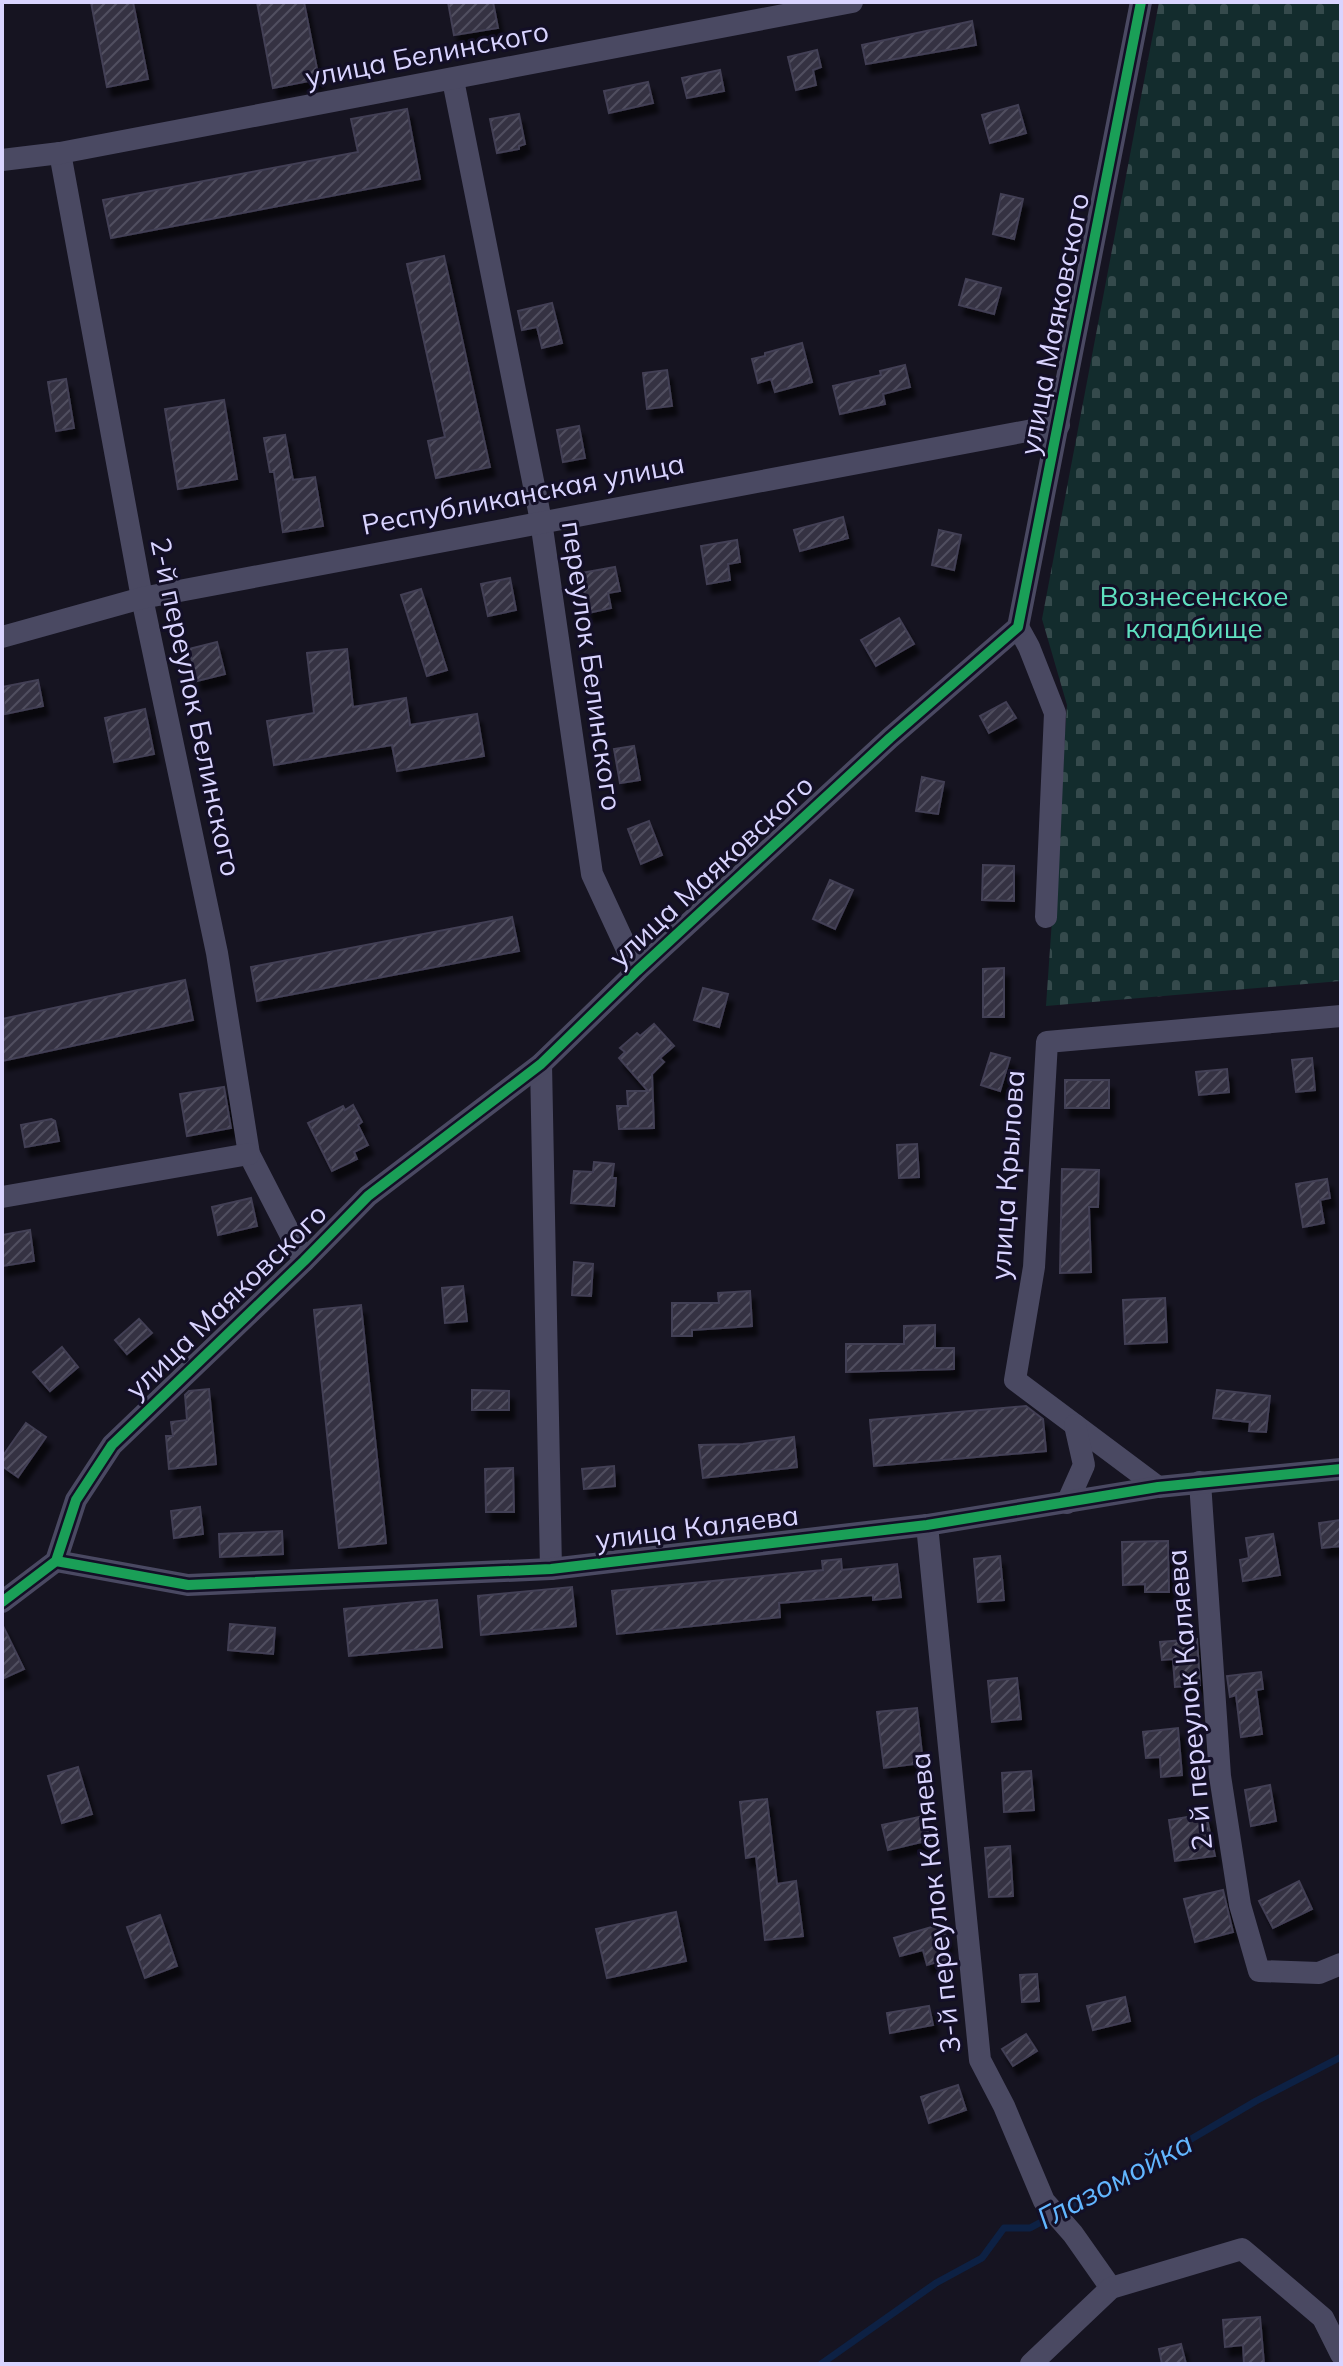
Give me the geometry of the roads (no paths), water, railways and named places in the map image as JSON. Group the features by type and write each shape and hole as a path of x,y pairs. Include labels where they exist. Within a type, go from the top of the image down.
{"street":[{"name":"улица Белинского","path":"2,160 60,153 453,80 852,2"},
{"name":"улица Маяковского","path":"56,1561 76,1500 112,1445 368,1196 541,1064 637,971 890,738 1018,627 1141,2"},
{"name":"переулок Белинского","path":"453,80 541,521 592,874 637,971"},
{"name":"2-й переулок Белинского","path":"60,153 142,598 217,953 249,1154 304,1261"},
{"name":"Республиканская улица","path":"2,637 142,598 1059,425"},
{"path":"1018,627 1055,713 1046,917"},
{"name":"улица Крылова","path":"1158,1487 1015,1380 1034,1267 1047,1042 1341,1016"},
{"path":"541,1064 551,1569"},
{"path":"2,1197 249,1154"},
{"path":"1067,1503 1084,1465 1075,1425"},
{"name":"улица Каляева","path":"56,1561 188,1585 551,1569 927,1525 1158,1487 1341,1469"},
{"name":"2-й переулок Каляева","path":"1200,1482 1220,1776 1240,1905 1259,1971 1319,1973 1341,1964"},
{"name":"3-й переулок Каляева","path":"927,1525 980,2060 1004,2106 1044,2201 1073,2234 1111,2288"},
{"path":"2,1602 56,1561"},
{"path":"1319,1973 1341,1986"},
{"path":"1031,2364 1111,2288 1242,2249 1323,2318 1341,2354"}],"waterway":[{"name":"Глазомойка","path":"821,2364 936,2283 982,2258 1004,2228 1030,2228 1341,2057"}],"park label":[{"name":"Вознесенское кладбище","path":"1194,612"}]}
